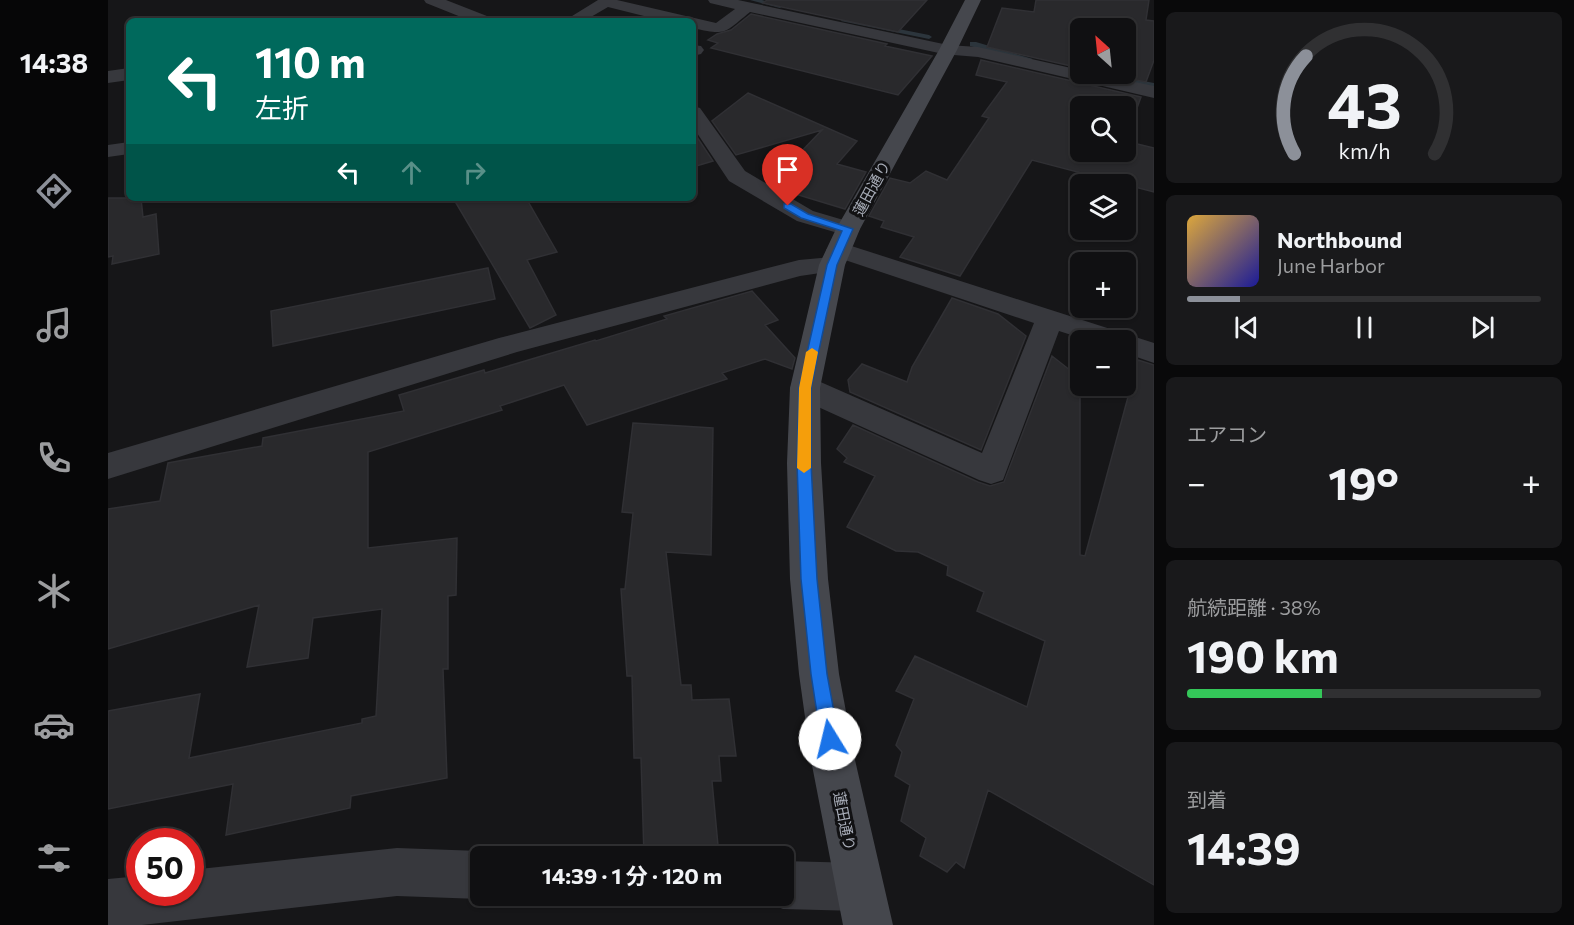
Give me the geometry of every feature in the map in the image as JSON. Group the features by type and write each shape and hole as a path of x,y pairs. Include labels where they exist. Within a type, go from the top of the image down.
{"main road":[{"name":"蓮田通り","path":"863,906 833,760 816,650 809,579 805,486 805,388 840,248 973,0"}],"street":[{"path":"432,0 476,18"},
{"path":"716,0 948,50 978,52 1154,92"},
{"path":"577,18 608,1 673,18"},
{"path":"696,24 719,29 747,7"},
{"path":"108,77 126,74"},
{"path":"696,116 737,176 805,216 840,248 1086,330"},
{"path":"108,151 126,148"},
{"path":"108,466 509,345 799,268 840,248"},
{"path":"805,388 991,471 1050,318"},
{"path":"1136,347 1154,353"},
{"path":"108,904 397,872 470,875"},
{"path":"794,888 863,906"}],"building":[{"path":"767,0 927,0 898,32 763,3"},
{"path":"1036,0 1149,0 1146,20 1154,21 1154,60 1146,82 1136,80 1136,18 1070,18 1070,66 987,47 1002,8 1034,12"},
{"path":"751,14 932,56 898,95 711,48 718,43 708,40 717,34 731,30"},
{"path":"981,60 1070,81 1070,84 1085,84 1141,97 1136,111 1136,96 1070,96 1070,162 1136,162 1136,144 1154,148 1154,192 1136,187 1136,174 1085,174 1032,160 960,276 900,257 914,237 881,227 884,221 869,216 890,178 910,183 926,171 947,180 989,118 982,116 1007,82 976,75"},
{"path":"748,93 857,141 837,164 866,172 845,209 785,191 788,188 772,182 822,130 736,155 712,121"},
{"path":"696,136 713,161 696,166"},
{"path":"108,198 141,201 143,217 156,214 159,254 112,264 113,256 108,257"},
{"path":"455,201 528,201 557,252 527,260 556,315 530,328"},
{"path":"488,268 495,299 273,346 271,311"},
{"path":"752,291 778,320 765,325 795,358 792,369 765,359 722,373 727,379 587,425 564,385 500,406 502,410 368,452 368,548 457,538 456,595 448,596 448,669 443,669 447,778 351,796 350,808 226,835 233,784 108,809 108,711 200,694 189,758 362,723 362,719 376,716 382,609 313,618 308,658 247,667 259,605 108,649 108,509 160,501 168,463 262,446 263,438 404,411 399,395 596,341 667,319 664,316"},
{"path":"952,298 998,314 1026,336 981,450 850,392 848,380 862,364 907,382 912,367"},
{"path":"1052,356 1070,370 1070,396 1080,396 1080,555 1085,556 1128,396 1136,396 1138,360 1154,365 1154,885 988,790 964,868 956,862 947,872 920,856 926,838 901,821 910,785 895,776 902,752 896,745 914,699 896,691 915,656 1027,707 1045,641 977,611 984,592 947,575 948,566 918,552 896,551 847,527 875,476 844,462 847,458 837,449 853,425 978,482 990,486 1004,482"},
{"path":"633,423 713,428 711,555 666,552 681,685 691,685 692,700 729,699 736,756 719,756 721,781 712,781 718,846 644,846 641,758 634,758 632,676 627,676 621,589 625,589 633,513 622,512"}],"waterway":[{"path":"753,0 780,6"},
{"path":"843,20 929,37"},
{"path":"973,44 1029,59"},
{"path":"1136,82 1154,85"}],"slow traffic":[{"path":"804,468 805,388 812,352"}],"route":[{"path":"788,206 805,216 848,229 832,265 805,388 804,463 809,579 819,674 830,739"}]}
